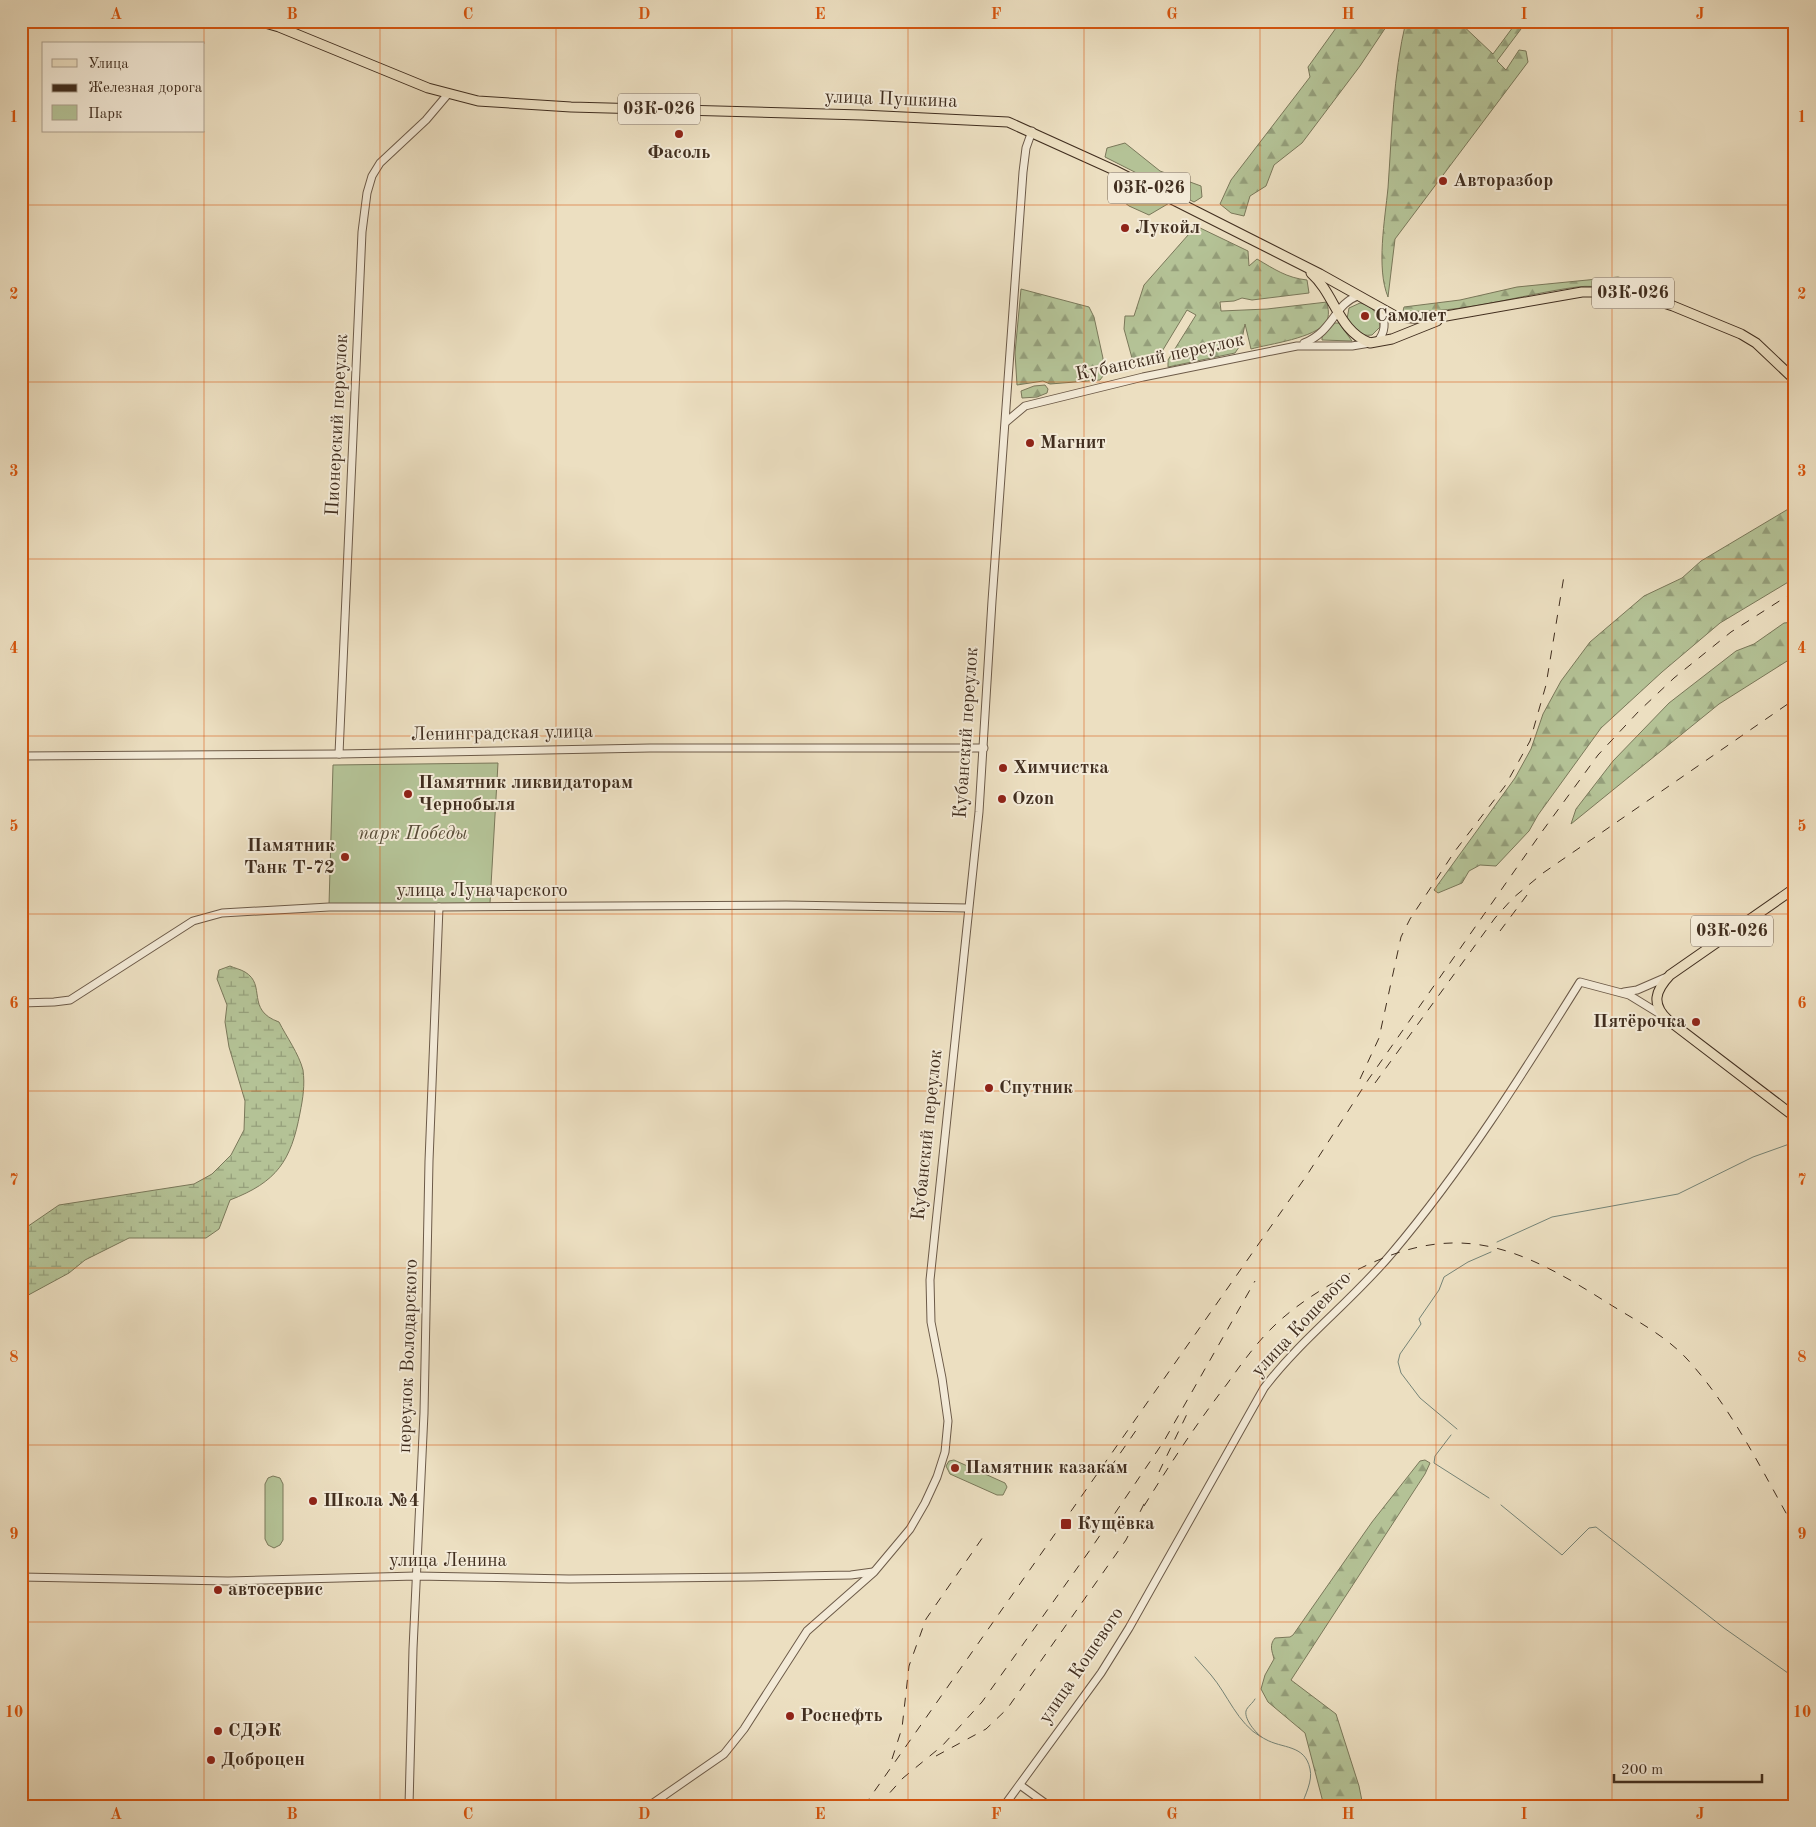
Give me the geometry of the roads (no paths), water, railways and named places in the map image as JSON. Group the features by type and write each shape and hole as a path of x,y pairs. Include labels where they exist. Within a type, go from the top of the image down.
{"main road":[{"name":"улица Пушкина","path":"258,21 279,27 448,94 478,101 521,105 1008,122 1032,131 1301,265 1382,310"},
{"name":"улица Пушкина","path":"1301,265 1322,284 1349,330 1374,343"},
{"name":"Кубанский переулок","path":"1382,310 1412,320 1448,316 1582,292 1630,292 1681,308 1740,334 1756,343 1795,380"},
{"name":"Кубанский переулок","path":"1374,343 1410,333 1448,316"},
{"name":"03К-026","path":"1662,1015 1657,1005 1657,995 1670,975 1795,888"},
{"path":"1662,1015 1795,1117"}],"street":[{"name":"Пионерский переулок","path":"339,754 362,232 367,193 372,176 380,163 426,120 448,94"},
{"name":"Кубанский переулок","path":"649,1806 691,1776 708,1767 734,1743 808,1631 874,1572 892,1552 915,1520 937,1478 946,1447 948,1421 931,1322 930,1280 968,908 980,812 992,601 1025,152 1032,131"},
{"path":"1339,312 1348,301 1358,296"},
{"path":"1374,343 1382,336 1385,326 1382,310"},
{"name":"Кубанский переулок","path":"1297,346 1321,335 1339,312"},
{"name":"Кубанский переулок","path":"1006,422 1025,406 1143,376 1297,346 1352,346 1374,343"},
{"name":"Ленинградская улица","path":"21,756 108,757 650,748 984,748"},
{"name":"улица Луначарского","path":"21,1003 70,1000 193,922 222,912 330,908 786,905 968,908"},
{"name":"переулок Володарского","path":"410,1806 416,1576 424,1413 429,1161 439,907"},
{"path":"1622,992 1637,990 1670,975"},
{"name":"улица Кошевого","path":"1004,1806 1101,1673 1129,1628 1264,1388 1289,1358 1379,1268 1406,1236 1478,1139 1580,982 1622,992"},
{"path":"1622,992 1653,1008 1662,1015"},
{"name":"улица Ленина","path":"21,1578 228,1581 416,1576 569,1579 851,1576 874,1572"},
{"path":"1020,1785 1050,1806"}],"waterway":[{"path":"1497,1242 1552,1217 1678,1194 1753,1157 1795,1142"},
{"path":"1457,1429 1420,1398 1401,1373 1398,1362 1400,1354 1421,1324 1419,1319 1439,1290 1444,1277 1468,1262 1491,1252"},
{"path":"1451,1435 1435,1456 1434,1463 1489,1498"},
{"path":"1501,1505 1562,1555 1589,1528 1596,1527 1724,1628 1795,1678"},
{"path":"1195,1657 1217,1683 1239,1717 1261,1737"},
{"path":"1255,1699 1246,1711 1247,1719 1255,1731 1272,1742 1298,1751 1307,1761 1311,1773 1301,1806"}],"railway":[{"path":"1360,1079 1379,1038 1401,937 1410,919 1455,851 1505,786 1530,741 1546,685 1564,576"},
{"path":"864,1806 1307,1175 1368,1080 1598,755 1639,711 1674,678 1731,632 1795,591"},
{"path":"1375,1083 1495,918 1513,898 1543,873 1795,699"},
{"path":"1500,931 1530,891"},
{"path":"1144,1506 1194,1429 1238,1368 1262,1338 1284,1317 1333,1283 1389,1256 1422,1246 1452,1243 1482,1245 1511,1252 1540,1264 1571,1280 1647,1327 1678,1350 1703,1378 1732,1419 1795,1529"},
{"path":"878,1806 903,1778 942,1746 982,1702 1090,1550 1164,1441 1255,1281"},
{"path":"1159,1472 1187,1414"},
{"path":"1110,1468 1137,1429"},
{"path":"936,1756 986,1729 1007,1709 1126,1540 1146,1500"},
{"path":"892,1759 902,1728 909,1666 926,1619 983,1537"}],"place":[{"name":"Фасоль","path":"679,134"},
{"name":"Авторазбор","path":"1443,181"},
{"name":"Лукойл","path":"1125,228"},
{"name":"Самолет","path":"1365,316"},
{"name":"Магнит","path":"1030,443"},
{"name":"Химчистка","path":"1003,768"},
{"name":"Памятник ликвидаторам Чернобыля","path":"408,794"},
{"name":"Ozon","path":"1002,799"},
{"name":"Памятник Танк Т-72","path":"345,857"},
{"name":"Пятёрочка","path":"1696,1022"},
{"name":"Спутник","path":"989,1088"},
{"name":"Памятник казакам","path":"955,1468"},
{"name":"Школа №4","path":"313,1501"},
{"name":"Кущёвка","path":"1066,1524"},
{"name":"автосервис","path":"218,1590"},
{"name":"Роснефть","path":"790,1716"},
{"name":"СДЭК","path":"218,1731"},
{"name":"Доброцен","path":"211,1760"}],"park label":[{"name":"парк Победы","path":"413,834"}]}
